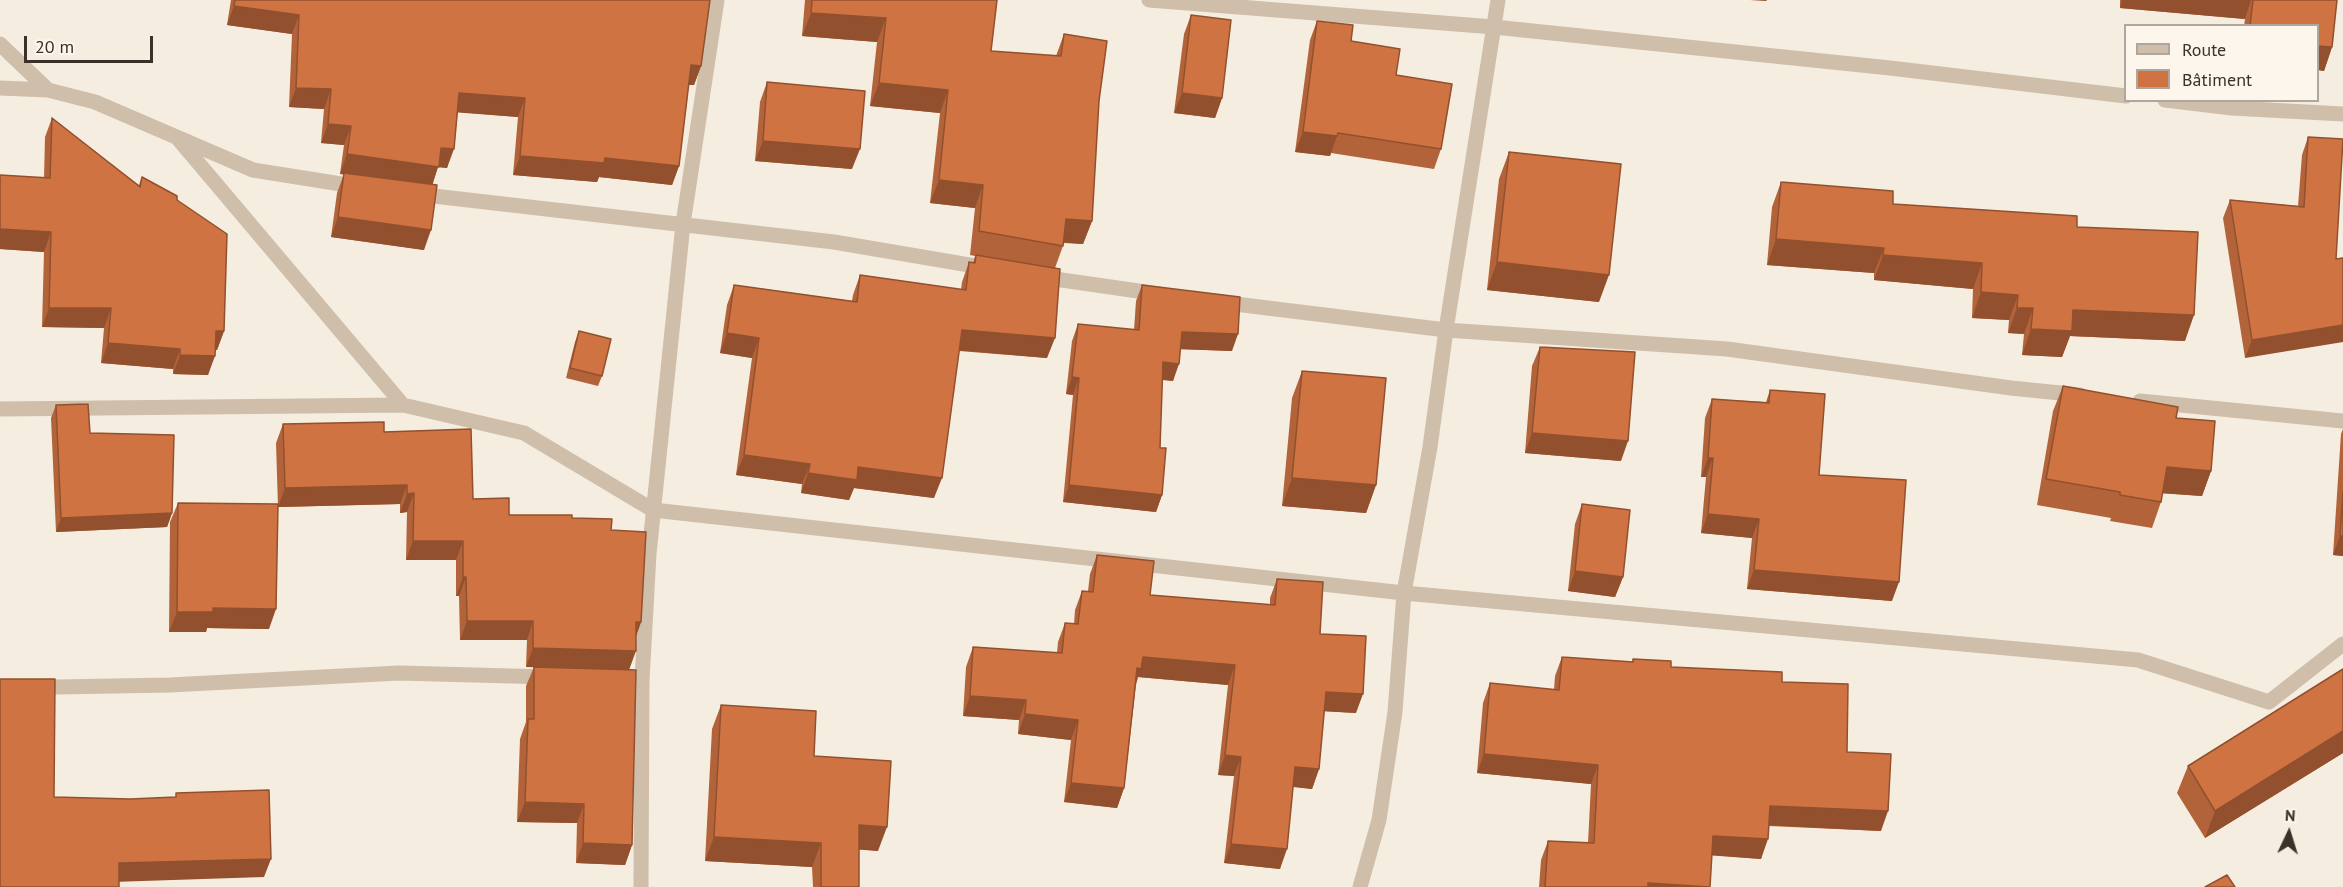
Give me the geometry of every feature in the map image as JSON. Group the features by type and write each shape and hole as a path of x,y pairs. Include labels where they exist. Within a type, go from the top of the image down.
{"street":[{"path":"641,887 636,680 683,224 717,0"},
{"path":"1149,0 1494,27 1890,68 2124,96"},
{"path":"1360,887 1378,820 1395,712 1404,593 1430,447 1498,0"},
{"path":"0,44 48,90"},
{"path":"0,88 48,90 95,102 253,170 370,188"},
{"path":"2181,102 2232,108 2343,114"},
{"path":"176,136 403,405"},
{"path":"405,193 834,242 1005,271"},
{"path":"1028,274 1178,297"},
{"path":"1202,300 1446,330 1727,348 2011,388 2094,397"},
{"path":"2130,400 2343,421"},
{"path":"0,408 403,405 524,433 653,510 1404,593 2138,660 2269,702 2343,644"},
{"path":"0,688 170,685 399,673 561,677"}],"building":[{"path":"235,0 710,0 701,66 691,65 679,166 605,158 604,163 520,156 525,98 459,93 454,149 441,148 439,167 347,154 351,126 328,124 331,89 296,88 299,15 234,6"},
{"path":"812,0 997,0 991,51 1061,56 1064,34 1107,41 1099,101 1092,221 1066,219 1063,246 979,231 983,185 939,180 948,90 879,83 886,18 811,13"},
{"path":"2253,0 2337,0 2332,47 2319,46 2319,24 2250,24"},
{"path":"1191,15 1231,20 1222,98 1182,93"},
{"path":"1317,21 1353,25 1351,41 1400,49 1396,75 1452,84 1441,149 1338,133 1337,136 1303,132"},
{"path":"767,82 865,91 860,149 763,141"},
{"path":"52,118 140,187 142,177 177,196 177,200 227,234 224,331 216,331 215,356 180,355 180,349 108,343 111,308 49,308 51,232 0,229 0,175 50,178"},
{"path":"2308,137 2343,139 2336,259 2343,258 2343,325 2252,340 2230,200 2304,207"},
{"path":"1509,152 1621,164 1609,275 1497,262"},
{"path":"344,173 437,185 431,230 338,217"},
{"path":"1781,182 1893,191 1893,204 2077,216 2077,227 2198,232 2194,315 2073,310 2072,331 2031,329 2033,308 2017,308 2018,295 1981,292 1982,263 1883,255 1884,248 1776,239"},
{"path":"976,255 1060,269 1055,338 962,330 942,478 858,467 857,480 808,473 810,464 744,455 759,338 727,333 734,285 857,302 860,275 966,290 969,262 975,263"},
{"path":"1142,285 1240,297 1238,334 1182,332 1179,364 1163,362 1160,448 1166,448 1162,495 1069,485 1079,378 1072,377 1078,324 1139,330"},
{"path":"579,331 611,339 602,376 570,368"},
{"path":"1540,347 1635,352 1628,441 1532,433"},
{"path":"1302,371 1386,378 1376,485 1292,478"},
{"path":"2063,386 2178,407 2176,418 2215,421 2211,471 2167,467 2161,502 2046,479"},
{"path":"1770,390 1825,394 1819,475 1906,480 1899,582 1754,570 1759,519 1708,514 1713,458 1708,458 1712,399 1769,403"},
{"path":"88,404 90,433 174,435 172,513 61,518 56,405"},
{"path":"384,422 384,432 471,429 473,499 509,498 509,515 572,515 572,518 612,519 611,530 646,532 641,622 636,622 636,651 533,648 533,621 467,621 463,541 413,541 414,493 407,494 407,485 285,488 283,424"},
{"path":"2343,492 2343,536 2340,536"},
{"path":"178,503 278,504 276,609 213,608 213,612 177,612"},
{"path":"1582,504 1630,510 1623,577 1575,571"},
{"path":"1097,555 1154,561 1150,595 1275,605 1277,579 1323,582 1320,634 1366,636 1363,694 1326,692 1319,769 1295,767 1287,849 1231,844 1241,757 1225,755 1235,665 1143,657 1141,669 1137,668 1124,788 1071,783 1078,720 1025,714 1026,700 970,696 973,647 1062,653 1065,623 1078,624 1082,591 1093,592"},
{"path":"1562,657 1633,662 1633,659 1671,661 1671,667 1782,672 1782,682 1848,684 1847,752 1891,754 1888,811 1770,806 1768,839 1713,836 1710,887 1648,883 1648,887 1545,887 1548,841 1594,843 1598,765 1484,754 1490,683 1559,690"},
{"path":"534,667 636,670 632,845 583,843 584,804 525,802 528,719 534,719"},
{"path":"2343,669 2343,731 2215,811 2188,766"},
{"path":"0,679 55,679 54,797 130,799 176,797 176,793 269,790 271,859 119,863 119,887 0,887"},
{"path":"721,705 816,711 814,756 891,761 887,827 859,825 859,887 821,887 821,843 714,837"},
{"path":"2227,875 2235,887 2205,887"}]}
